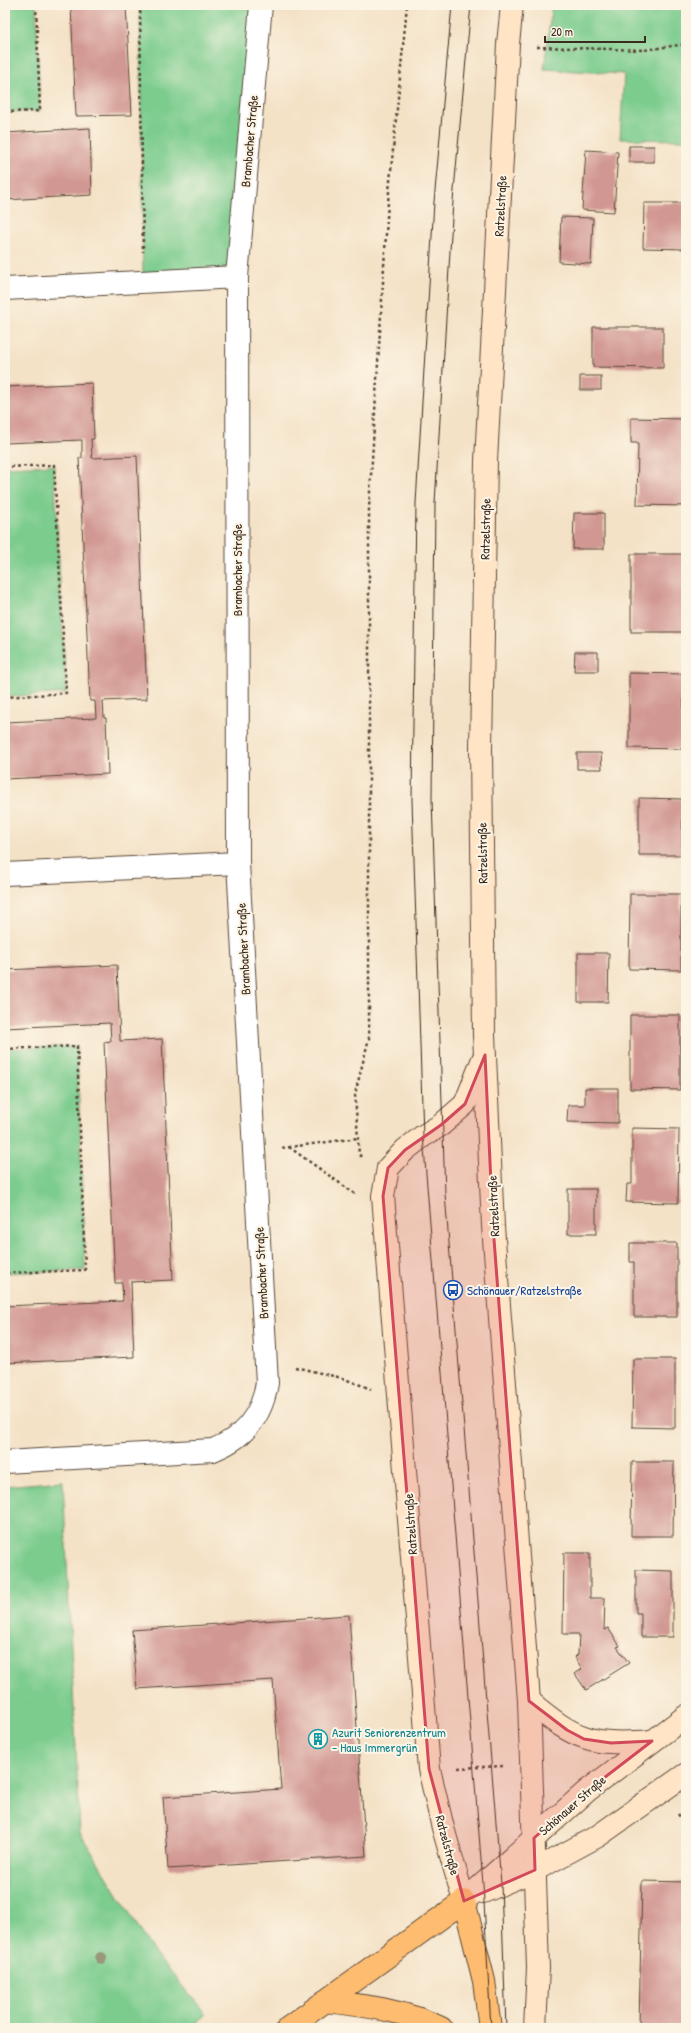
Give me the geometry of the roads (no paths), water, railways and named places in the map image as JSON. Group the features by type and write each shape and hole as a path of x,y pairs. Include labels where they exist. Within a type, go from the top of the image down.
{"main road":[{"name":"Ratzelstraße","path":"512,5 508,44 486,469 481,748 485,1055 493,1226 529,1701 532,1765 538,1968 534,2028"},
{"name":"Ratzelstraße","path":"485,1055 464,1104 441,1126 423,1136 405,1150 388,1168 383,1196 398,1401 429,1769 484,1982 490,2028"},
{"path":"529,1701 566,1730 584,1739 611,1743 652,1741"},
{"name":"Schönauer Straße","path":"288,2028 464,1901 587,1791 686,1716"},
{"name":"Schönauer Straße","path":"464,1901 535,1870 598,1836 686,1774"},
{"path":"325,2001 391,2011 424,2020 441,2028"}],"street":[{"name":"Brambacher Straße","path":"5,1462 213,1450 229,1444 249,1425 265,1398 267,1383 238,863 237,277 261,5"},
{"path":"5,289 237,277"},
{"path":"5,874 238,863"}],"tram line":[{"path":"452,5 434,202 416,503 412,800 423,1136 483,1884 491,2028"},
{"path":"471,5 453,201 435,503 432,799 445,1194 501,1884 506,2028"}],"place":[{"name":"Schönauer/Ratzelstraße","path":"453,1290"},
{"name":"Azurit Seniorenzentrum - Haus Immergrün","path":"318,1739"}]}
